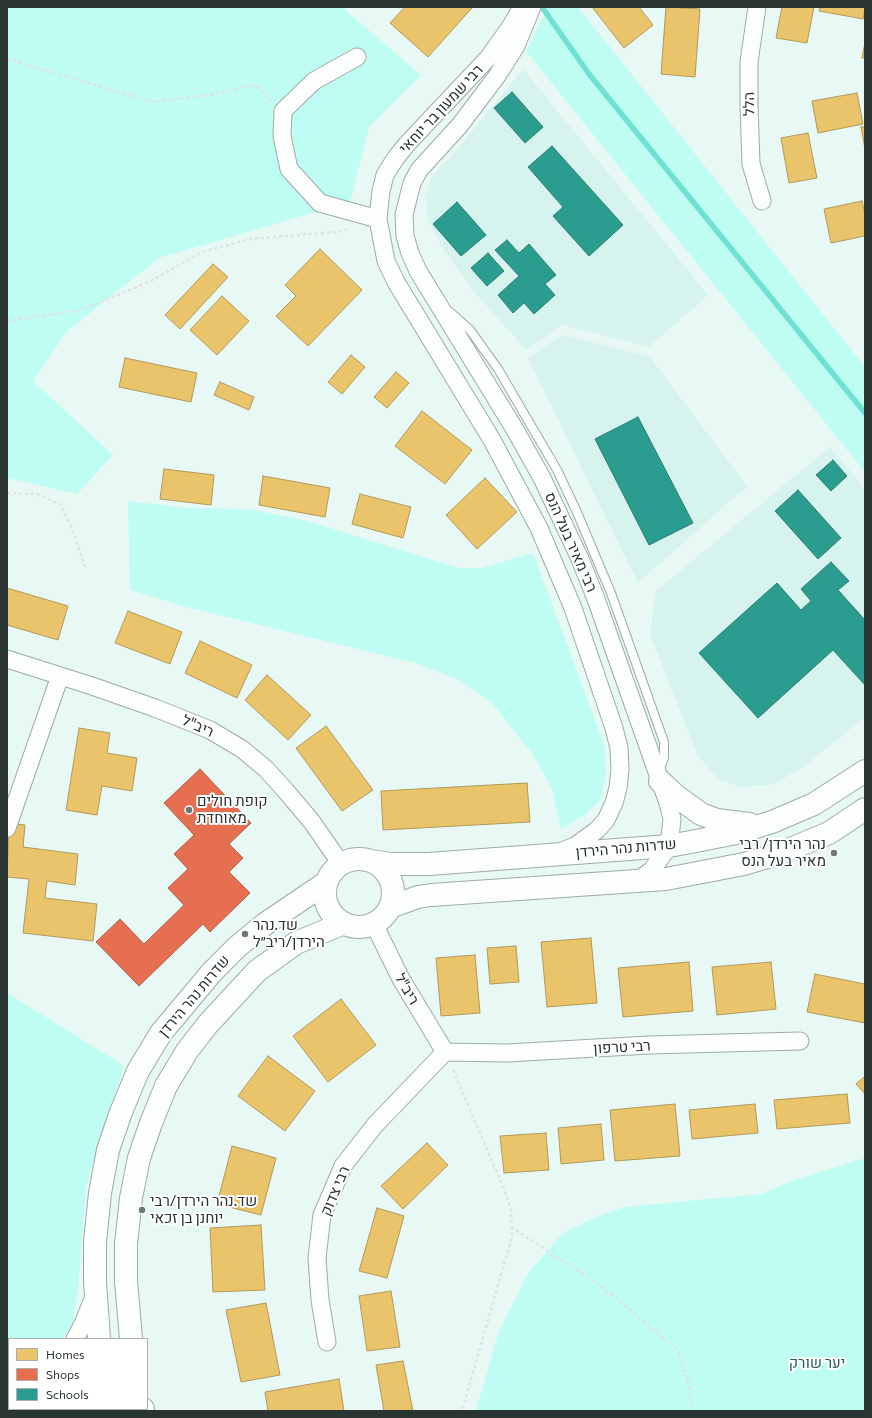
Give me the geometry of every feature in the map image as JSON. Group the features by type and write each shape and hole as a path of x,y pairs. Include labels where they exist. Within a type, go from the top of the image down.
{"main road":[{"name":"שדרות נהר הירדן","path":"371,861 405,864 668,846 736,833 760,826 814,804 865,771"},
{"path":"659,777 682,801 701,814 718,820 760,826"},
{"path":"390,907 418,897 431,895 666,879 744,864 776,854 829,833 865,809"},
{"path":"356,859 371,861 388,875 392,890 390,907 374,924 359,927 344,923 330,910 326,901 327,882 335,869 341,864 356,859"},
{"name":"שדרות נהר הירדן","path":"99,1338 95,1292 95,1242 100,1193 108,1150 121,1112 138,1071 161,1033 212,972 237,946 265,924 327,882"},
{"name":"שדרות נהר הירדן","path":"131,1338 126,1281 126,1244 131,1198 139,1158 166,1086 187,1051 208,1024 257,971 296,943 344,923"}],"street":[{"name":"רבי שמעון בר יוחאי","path":"378,219 381,191 385,175 395,159 407,144 489,57 511,26 522,7"},
{"name":"רבי שמעון בר יוחאי","path":"404,214 412,183 419,170 460,125 497,76 516,46 532,7"},
{"name":"הלל","path":"757,7 749,62 749,106 751,164 762,201"},
{"path":"357,57 314,82 283,112 282,136 289,169 320,203 378,219"},
{"name":"רבי מאיר בעל הנס","path":"404,214 405,236 410,253 434,297 514,428 561,517 596,599 659,777 672,819 668,846 652,870 637,880"},
{"name":"רבי מאיר בעל הנס","path":"378,219 386,261 396,282 492,440 539,528 573,608 614,728 619,748 620,770 614,804 606,820 597,830 575,846 554,854"},
{"name":"ריב\"ל","path":"7,660 155,708 210,730 242,749 266,769 285,790 312,822 341,864"},
{"path":"7,828 60,676"},
{"name":"ריב\"ל","path":"374,924 401,979 445,1052"},
{"name":"רבי טרפון","path":"445,1052 507,1053 649,1045 800,1041"},
{"name":"רבי צדוק","path":"327,1342 320,1300 317,1258 322,1215 343,1166 375,1125 445,1052"},
{"path":"76,1338 83,1324 95,1292"}],"path":[{"path":"7,59 152,102 210,95 255,84 283,112"},
{"path":"7,321 81,310 149,282 202,252 250,239 337,232 378,219"},
{"path":"7,493 37,494 60,504 72,529 85,567"},
{"path":"445,1052 504,1189 511,1209 512,1236 462,1411"},
{"path":"511,1227 597,1283 677,1349 688,1380 693,1411"}],"shaded area":[{"path":"523,69 708,295 649,347 562,325 526,350 471,288 441,246 428,220 425,198 431,177 455,152"},
{"path":"562,335 650,357 747,486 638,583 528,358"},
{"path":"830,447 865,489 865,717 807,764 775,784 742,787 719,780 697,754 650,634 656,591"}],"green space":[{"path":"7,7 346,7 344,9 421,75 369,127 350,202 159,258 67,331 33,381 113,455 77,494 7,478"},
{"path":"548,7 578,7 865,367 865,472 526,51"},
{"path":"128,501 187,508 249,509 304,520 459,568 481,568 533,553 605,747 606,776 599,802 583,816 561,829 552,789 533,754 491,702 459,680 415,663 186,607 130,590"},
{"path":"7,993 124,1066 86,1186 78,1291 72,1324 64,1338 8,1338 7,1364"},
{"name":"יער שורק","path":"865,1158 865,1411 476,1411 499,1331 529,1272 563,1233 601,1215 625,1207 761,1194 794,1180"}],"building: Homes":[{"path":"405,7 472,8 428,57 390,23"},
{"path":"592,7 639,7 653,25 624,48"},
{"path":"666,7 700,9 695,77 661,74"},
{"path":"782,7 814,7 807,43 776,38"},
{"path":"820,7 865,7 865,9 863,19 819,11"},
{"path":"865,42 865,58 862,58"},
{"path":"857,93 863,124 818,133 812,101"},
{"path":"861,127 865,127 865,149"},
{"path":"808,133 817,178 789,183 781,138"},
{"path":"862,201 865,214 865,236 831,243 824,209"},
{"path":"320,249 362,290 308,346 276,316 296,296 285,285"},
{"path":"213,264 228,277 180,329 165,315"},
{"path":"222,296 249,321 217,355 190,330"},
{"path":"351,355 365,367 342,394 328,382"},
{"path":"125,358 197,373 191,402 119,387"},
{"path":"396,372 409,383 387,408 374,397"},
{"path":"220,382 254,397 249,410 214,395"},
{"path":"422,411 472,450 445,484 395,446"},
{"path":"164,469 214,475 211,505 160,499"},
{"path":"263,476 330,488 325,517 259,505"},
{"path":"485,478 517,512 477,549 446,515"},
{"path":"360,494 411,507 403,538 352,524"},
{"path":"7,588 68,606 58,640 7,625"},
{"path":"128,611 182,632 170,664 115,643"},
{"path":"200,641 252,665 237,698 185,673"},
{"path":"267,675 311,715 288,740 245,700"},
{"path":"326,726 373,790 342,811 296,748"},
{"path":"79,728 110,733 107,753 137,758 132,791 102,786 97,815 66,810"},
{"path":"527,783 530,822 383,830 381,791"},
{"path":"9,823 25,825 23,847 78,854 75,885 47,881 45,898 97,904 93,941 23,933 29,879 7,877"},
{"path":"591,938 597,1003 547,1007 541,942"},
{"path":"516,946 519,982 490,984 487,948"},
{"path":"475,955 480,1013 441,1016 436,958"},
{"path":"689,962 693,1011 623,1017 618,968"},
{"path":"771,962 776,1009 717,1015 712,967"},
{"path":"815,974 865,984 865,1023 807,1012"},
{"path":"341,999 376,1045 328,1082 293,1036"},
{"path":"268,1056 315,1091 285,1131 238,1096"},
{"path":"865,1076 865,1094 856,1084"},
{"path":"847,1094 850,1123 777,1129 774,1100"},
{"path":"675,1104 680,1156 615,1161 610,1110"},
{"path":"755,1104 758,1133 692,1139 689,1110"},
{"path":"601,1124 604,1160 561,1164 558,1128"},
{"path":"546,1133 549,1170 504,1173 500,1136"},
{"path":"427,1143 448,1165 403,1209 381,1186"},
{"path":"232,1146 276,1158 261,1215 217,1204"},
{"path":"377,1208 404,1216 387,1278 359,1271"},
{"path":"261,1225 265,1290 213,1292 210,1228"},
{"path":"391,1291 400,1347 367,1351 359,1296"},
{"path":"266,1303 280,1375 241,1382 226,1310"},
{"path":"403,1361 413,1411 384,1411 376,1365"},
{"path":"339,1379 344,1411 268,1411 265,1392"}],"building: Shops":[{"path":"200,769 251,823 229,844 243,858 229,872 250,893 210,932 203,924 139,986 96,942 120,919 144,944 184,905 168,888 188,869 174,854 194,835 164,803"}],"building: Schools":[{"path":"512,92 543,127 525,143 494,108"},
{"path":"552,146 623,225 589,256 553,216 563,207 528,167"},
{"path":"457,202 486,235 461,256 433,224"},
{"path":"507,240 519,253 529,244 556,275 545,284 555,295 534,314 524,303 513,313 498,295 519,276 495,250"},
{"path":"488,253 504,271 487,286 471,268"},
{"path":"638,417 693,523 649,545 595,439"},
{"path":"833,460 847,476 831,491 816,475"},
{"path":"798,490 841,538 818,559 775,511"},
{"path":"831,562 849,581 838,590 865,620 865,685 833,650 758,718 699,653 777,583 801,610 811,601 801,589"}],"waterway":[{"path":"542,7 589,74 865,413"}],"place":[{"name":"קופת חולים מאוחדת","path":"189,810"},
{"name":"נהר הירדן/ רבי מאיר בעל הנס","path":"834,853"},
{"name":"שד.נהר הירדן/ריב״ל","path":"245,934"},
{"name":"שד.נהר הירדן/רבי יוחנן בן זכאי","path":"142,1210"}]}
